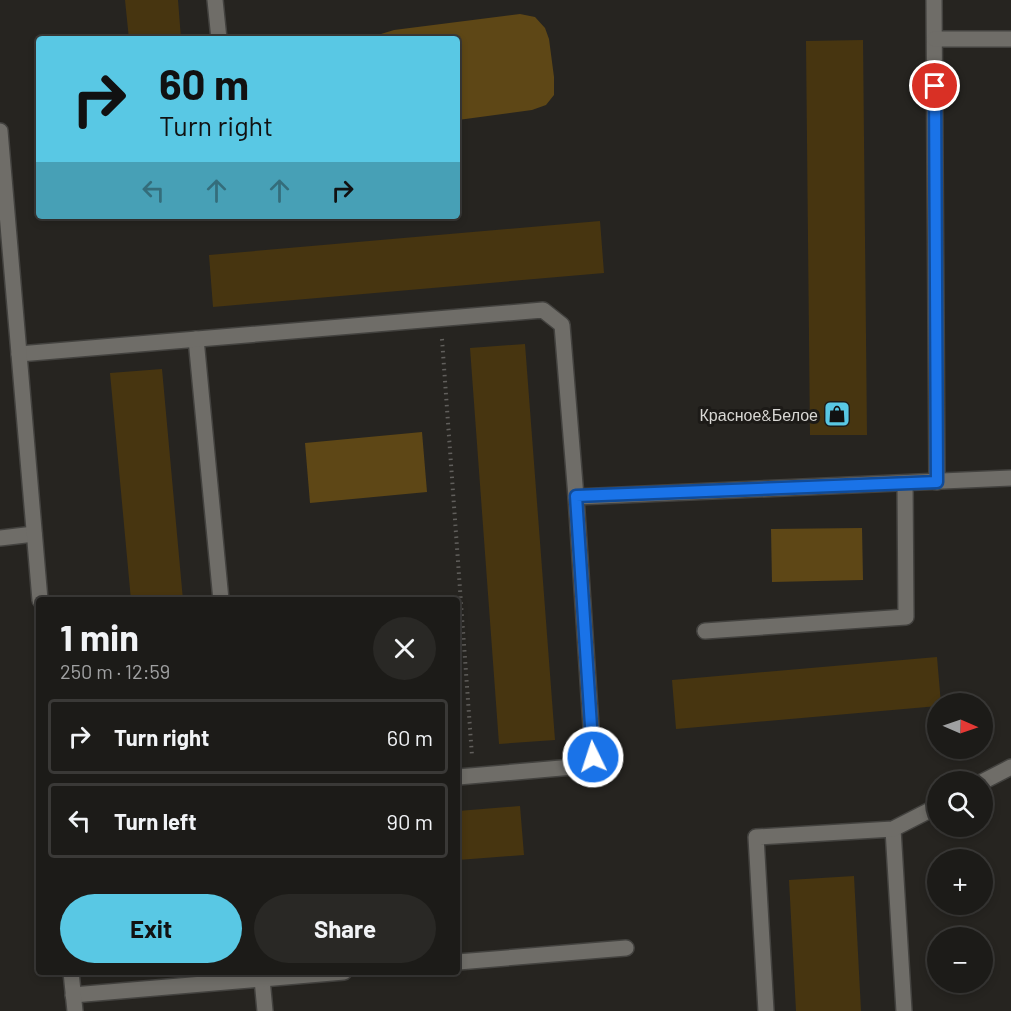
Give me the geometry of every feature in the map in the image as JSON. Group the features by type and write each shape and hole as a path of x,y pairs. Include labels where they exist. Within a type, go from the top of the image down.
{"street":[{"path":"215,0 219,36"},
{"path":"934,0 937,482"},
{"path":"935,39 1011,39"},
{"path":"0,131 5,261 19,354 40,597"},
{"path":"19,354 543,310 562,325 593,757 584,766 460,777"},
{"path":"196,339 221,597"},
{"path":"576,496 1011,478"},
{"path":"705,631 906,616 905,483"},
{"path":"0,538 34,534"},
{"path":"993,776 1011,767"},
{"path":"766,1011 756,837 894,830 927,812"},
{"path":"894,830 904,1011"},
{"path":"460,962 627,948"},
{"path":"71,975 75,1011"},
{"path":"73,994 309,975"},
{"path":"262,979 265,1011"}],"path":[{"path":"441,317 474,776"}],"shaded area":[{"path":"520,14 535,17 545,28 549,39 554,95 546,105 532,110 460,120 460,36 379,36 394,30"},
{"path":"422,432 427,492 310,503 305,443"},
{"path":"862,528 863,580 772,582 771,529"}],"building":[{"path":"125,0 178,0 181,36 129,36"},
{"path":"863,40 867,435 810,435 806,41"},
{"path":"600,221 604,273 213,307 209,255"},
{"path":"525,344 555,740 499,744 470,348"},
{"path":"162,369 183,597 131,597 110,373"},
{"path":"937,657 940,693 927,693 927,707 676,729 672,680"},
{"path":"520,806 524,855 460,860 460,811"},
{"path":"854,876 861,1011 796,1011 789,880"}],"place":[{"name":"Красное&Белое","path":"837,414"}],"route":[{"path":"593,757 576,496 937,482 935,86"}]}
